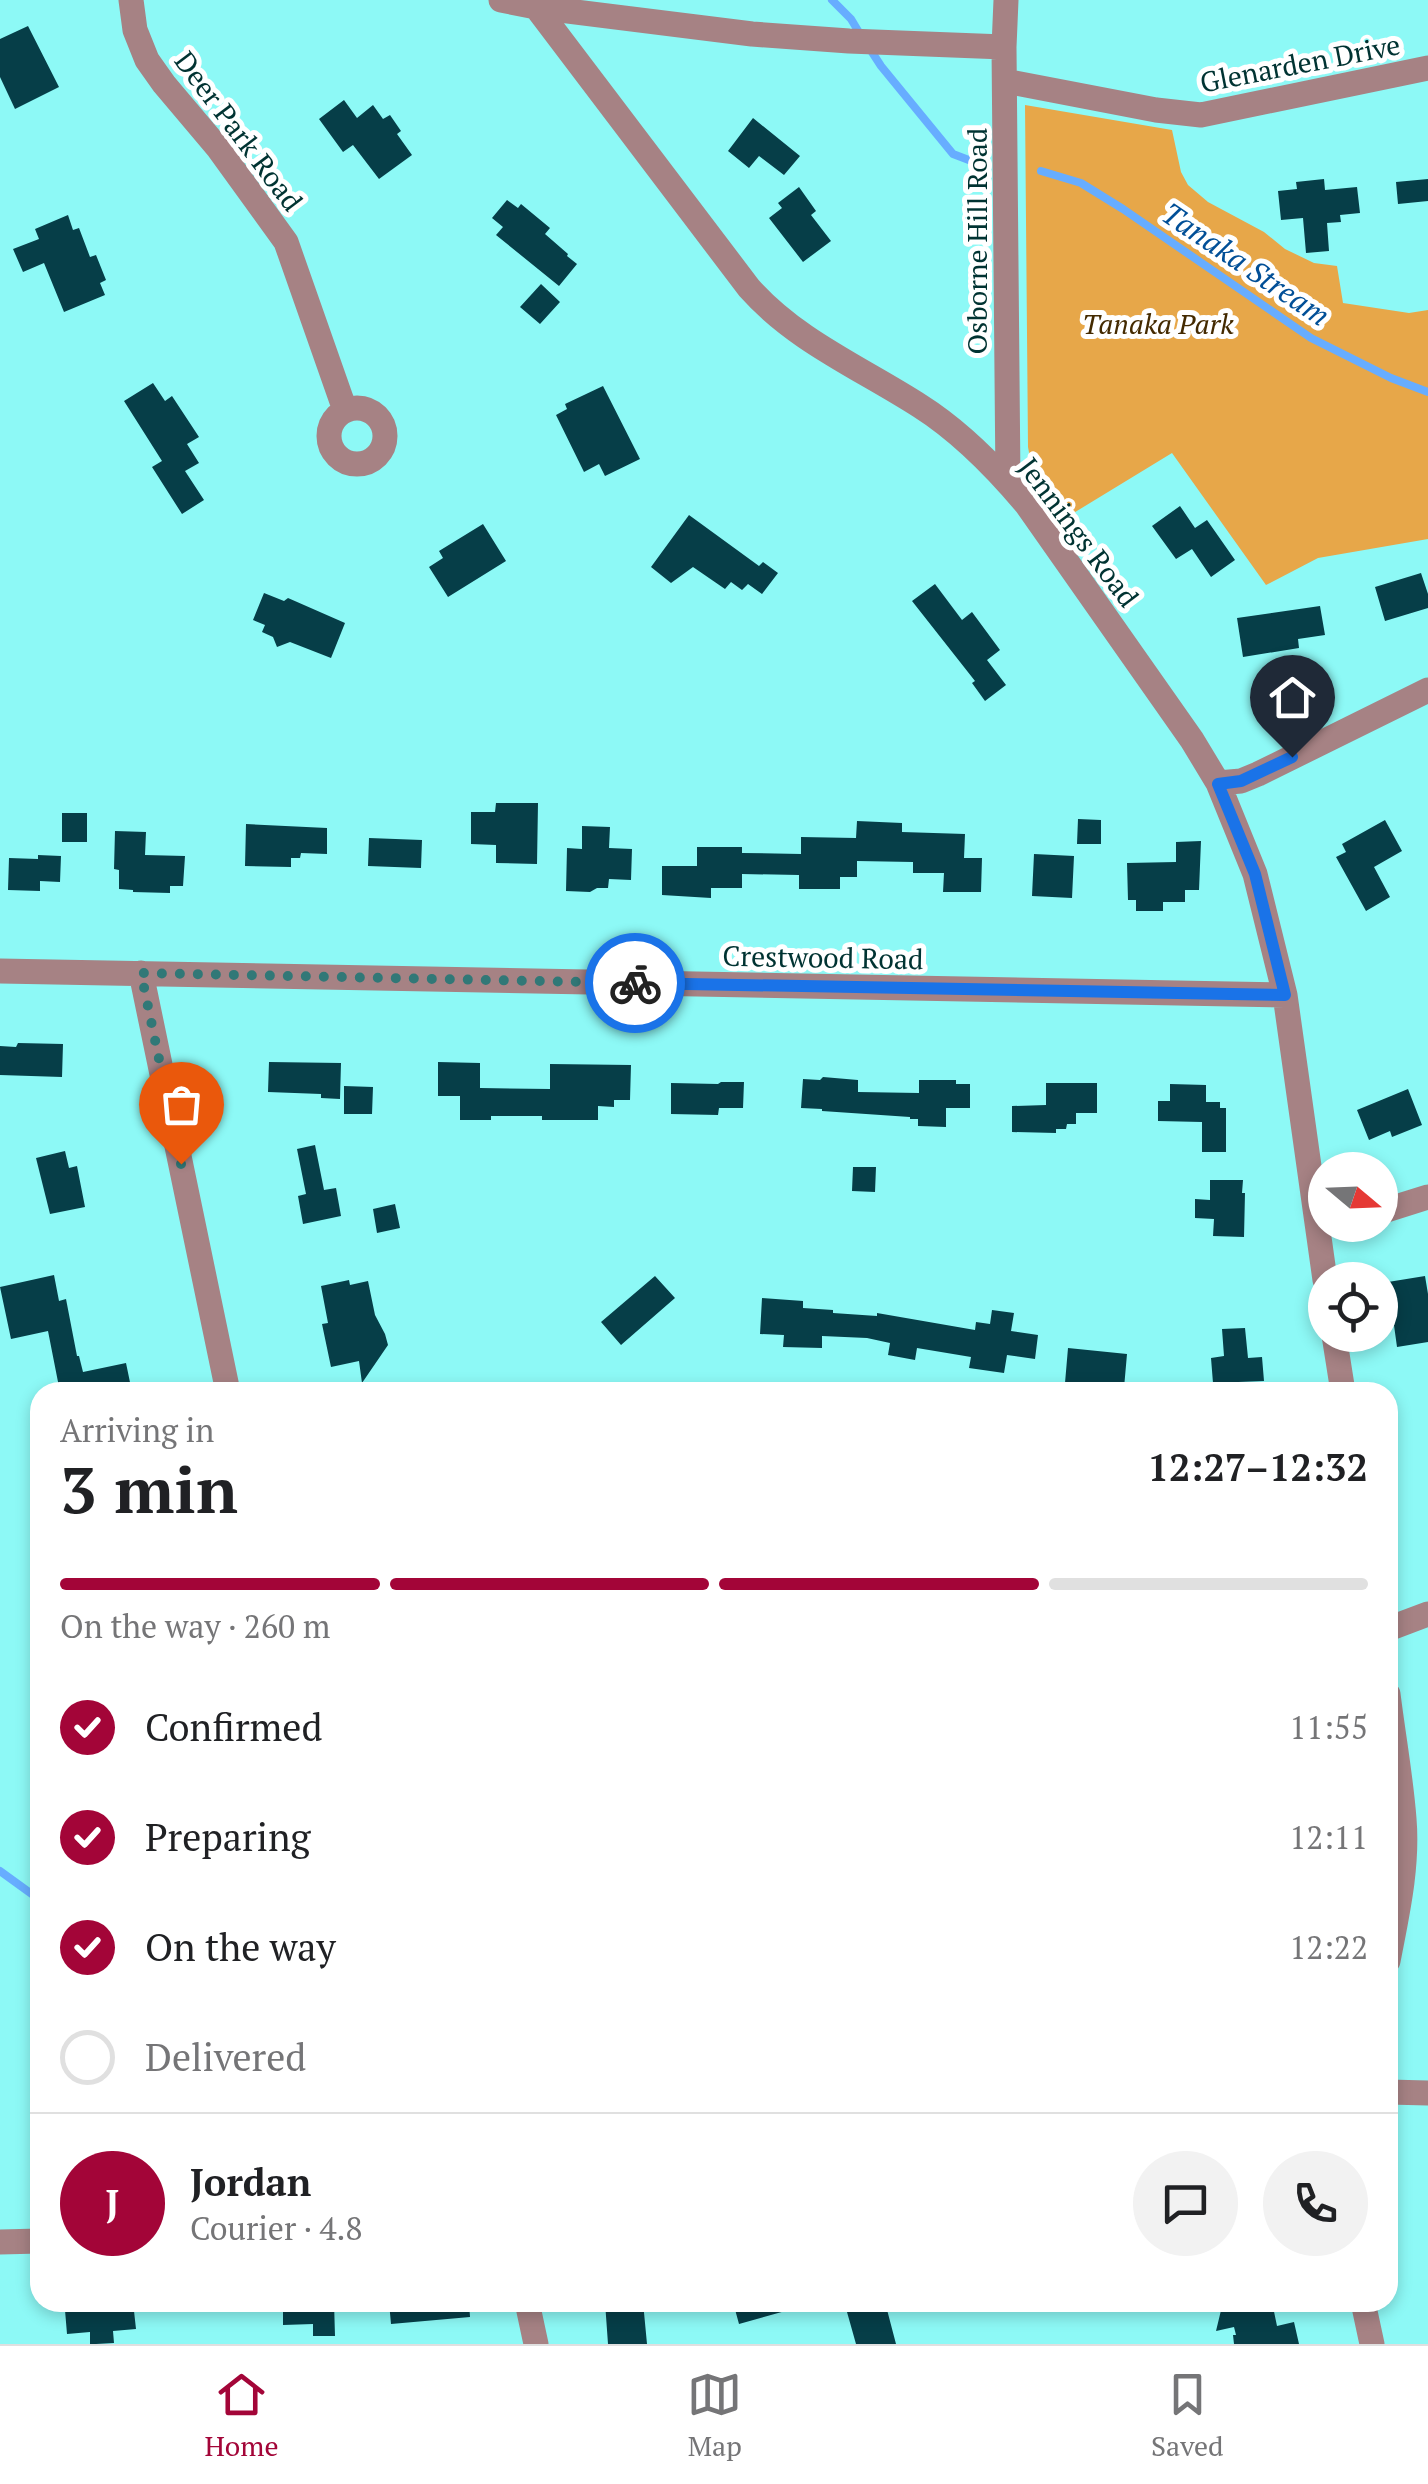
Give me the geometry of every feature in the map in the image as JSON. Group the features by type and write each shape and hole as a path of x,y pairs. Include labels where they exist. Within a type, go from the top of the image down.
{"street":[{"name":"Deer Park Road","path":"131,0 147,60 218,148 286,242 345,410"},
{"path":"501,0 752,34 1004,47"},
{"name":"Osborne Hill Road","path":"1006,0 1008,483"},
{"name":"Jennings Road","path":"536,7 768,310 804,337 924,408 958,433 1008,483 1192,740 1218,784 1255,874 1285,995 1314,1152"},
{"name":"Glenarden Drive","path":"1006,82 1201,115 1428,68"},
{"path":"1218,784 1258,774 1428,690"},
{"name":"Crestwood Road","path":"0,971 1285,995"},
{"path":"141,973 226,1382"},
{"path":"1398,1207 1428,1198"},
{"path":"1337,1352 1342,1382"},
{"path":"1398,1625 1428,1614"},
{"path":"1398,1783 1404,1836 1398,1912"},
{"path":"1398,2092 1428,2093"},
{"path":"0,2242 30,2240"},
{"path":"529,2312 536,2344"},
{"path":"1365,2312 1372,2344"}],"green space":[{"name":"Tanaka Park","path":"1025,105 1172,130 1181,172 1188,185 1208,202 1264,232 1285,249 1314,263 1337,266 1343,303 1409,313 1428,310 1428,539 1318,558 1266,585 1172,453 1067,517 1031,463 1028,447"}],"building":[{"path":"28,26 59,87 15,109 0,77 0,39"},
{"path":"344,100 357,118 373,105 383,119 390,115 401,131 397,134 412,155 379,179 353,145 343,152 319,119"},
{"path":"753,118 800,156 784,175 759,156 749,168 728,151"},
{"path":"1324,179 1325,190 1357,187 1360,213 1340,215 1341,222 1327,223 1329,251 1306,253 1303,218 1281,220 1278,191 1297,189 1296,182"},
{"path":"1428,179 1428,201 1398,204 1396,182"},
{"path":"799,187 816,211 811,215 831,241 803,262 769,218 782,208 778,203"},
{"path":"507,200 518,208 521,204 550,228 545,234 577,264 559,286 496,235 503,227 492,218"},
{"path":"68,215 73,230 79,228 90,257 96,255 106,280 100,283 105,295 64,312 44,263 23,272 13,249 39,239 35,229"},
{"path":"541,284 560,302 540,324 520,307"},
{"path":"153,383 165,401 172,396 199,437 187,444 199,463 185,471 204,500 182,514 152,467 162,461 124,401"},
{"path":"603,386 640,459 605,476 599,464 584,472 556,415 567,409 565,404"},
{"path":"1180,506 1195,528 1207,520 1235,560 1211,577 1192,549 1176,559 1152,526"},
{"path":"689,515 759,566 763,562 778,573 762,594 748,584 742,590 731,582 725,589 693,567 671,583 651,567"},
{"path":"483,524 506,561 448,597 429,567 443,558 439,551"},
{"path":"1421,573 1428,608 1385,621 1375,587"},
{"path":"935,584 962,620 972,612 1000,650 987,660 1006,685 985,701 972,683 975,681 912,601"},
{"path":"264,593 284,601 288,598 345,623 331,658 290,642 277,647 273,637 262,632 265,625 253,620"},
{"path":"1320,606 1325,635 1298,639 1299,648 1243,657 1237,618"},
{"path":"496,803 538,803 537,864 496,863 496,845 471,844 471,812 495,812"},
{"path":"62,813 87,813 87,842 62,842"},
{"path":"1078,819 1101,820 1101,844 1077,844"},
{"path":"1385,820 1402,851 1374,867 1390,897 1366,911 1336,857 1346,852 1342,844"},
{"path":"857,821 902,823 902,832 965,834 964,858 982,858 981,892 943,892 944,873 913,873 913,862 857,861 857,877 840,877 840,889 799,889 799,875 742,874 742,888 711,888 711,898 662,895 662,866 697,866 697,847 742,847 742,853 801,854 801,837 856,838"},
{"path":"246,824 327,828 327,854 301,853 300,858 291,858 291,867 245,866"},
{"path":"582,826 610,827 609,848 632,849 631,880 609,879 608,888 590,892 566,891 567,848 582,849"},
{"path":"115,831 146,832 145,855 185,856 183,886 170,886 170,893 119,889 119,870 114,869"},
{"path":"369,838 422,840 421,868 368,866"},
{"path":"1201,841 1199,890 1185,890 1185,902 1163,902 1163,911 1136,911 1136,900 1128,900 1127,863 1176,862 1176,842"},
{"path":"1034,854 1074,856 1072,898 1032,896"},
{"path":"38,855 61,856 60,882 40,881 40,891 8,890 9,858 38,859"},
{"path":"18,1043 63,1044 62,1077 0,1075 0,1046 16,1047"},
{"path":"269,1062 341,1063 340,1099 321,1098 321,1094 268,1092"},
{"path":"438,1062 480,1063 480,1088 550,1089 550,1064 631,1065 630,1100 614,1100 614,1107 598,1106 598,1120 491,1116 491,1120 460,1120 460,1096 438,1096"},
{"path":"803,1079 858,1080 858,1092 919,1093 919,1080 956,1080 956,1084 970,1084 970,1108 946,1108 946,1127 918,1126 918,1119 910,1117 801,1108"},
{"path":"744,1082 743,1108 719,1108 718,1115 671,1114 671,1083"},
{"path":"1046,1083 1097,1083 1097,1113 1076,1113 1076,1124 1067,1124 1066,1129 1056,1129 1056,1133 1012,1132 1012,1106 1046,1105"},
{"path":"1170,1084 1206,1085 1206,1102 1220,1102 1220,1108 1226,1108 1226,1152 1202,1152 1202,1122 1158,1121 1158,1101 1170,1101"},
{"path":"344,1086 373,1087 372,1114 344,1114"},
{"path":"1408,1089 1422,1125 1392,1137 1390,1131 1369,1140 1357,1110"},
{"path":"315,1145 324,1190 336,1188 341,1216 303,1224 298,1196 306,1194 297,1149"},
{"path":"65,1151 69,1168 77,1166 85,1207 50,1214 36,1158"},
{"path":"853,1167 876,1167 875,1192 852,1191"},
{"path":"1210,1180 1243,1180 1244,1237 1213,1236 1214,1219 1195,1218 1195,1199 1210,1200"},
{"path":"395,1204 400,1228 377,1233 373,1209"},
{"path":"54,1275 59,1301 66,1299 83,1372 126,1363 130,1382 58,1382 48,1331 11,1339 0,1287"},
{"path":"655,1276 675,1298 621,1345 601,1322"},
{"path":"1425,1276 1428,1342 1398,1347 1398,1280"},
{"path":"349,1280 350,1285 368,1281 375,1315 388,1345 363,1382 359,1361 331,1367 322,1324 328,1323 321,1286"},
{"path":"762,1298 803,1301 803,1308 833,1313 877,1313 975,1330 976,1322 990,1324 992,1310 1014,1313 1011,1331 1038,1335 1035,1359 1007,1355 1004,1373 969,1368 971,1357 917,1348 915,1360 888,1355 890,1343 867,1338 822,1336 822,1348 783,1347 784,1335 760,1334"},
{"path":"1245,1328 1248,1358 1262,1357 1264,1381 1213,1382 1211,1358 1224,1356 1222,1329"},
{"path":"1068,1348 1127,1354 1125,1382 1065,1382"},
{"path":"65,2312 134,2312 136,2329 113,2331 114,2343 90,2344 90,2332 67,2334"},
{"path":"283,2312 334,2312 335,2336 313,2336 313,2324 283,2325"},
{"path":"390,2312 470,2312 470,2317 391,2324"},
{"path":"606,2312 644,2312 647,2344 608,2344"},
{"path":"736,2312 782,2312 739,2324"},
{"path":"847,2312 888,2312 896,2344 856,2344"},
{"path":"1221,2312 1274,2312 1277,2326 1294,2322 1299,2344 1234,2344 1234,2327 1216,2331"}],"waterway":[{"name":"Tanaka Stream","path":"832,0 860,34"},
{"name":"Tanaka Stream","path":"868,46 953,154 974,162"},
{"name":"Tanaka Stream","path":"1041,171 1081,183 1311,338 1428,392"},
{"path":"0,1871 30,1893"}],"way so far":[{"path":"181,1164 141,973 635,983"}],"route":[{"path":"635,983 1285,995 1255,874 1218,784 1241,781 1292,757"}]}
